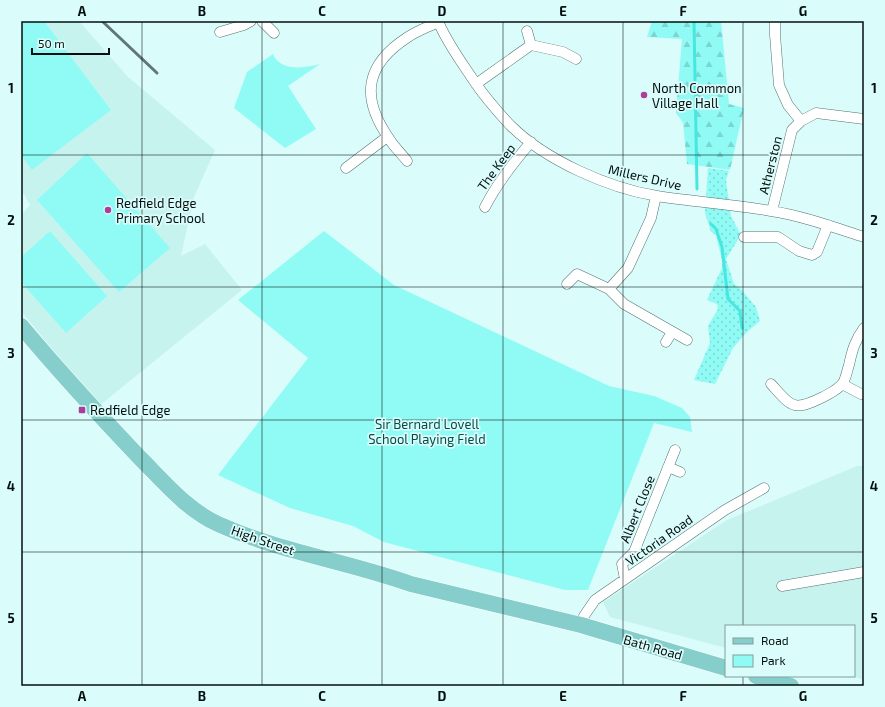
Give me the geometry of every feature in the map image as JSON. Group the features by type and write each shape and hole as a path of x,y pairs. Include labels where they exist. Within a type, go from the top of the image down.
{"main road":[{"name":"High Street","path":"21,326 104,420 176,495 216,523 288,550 391,577 411,584 581,625"},
{"name":"Bath Road","path":"581,625 725,668"},
{"path":"760,677 791,686"}],"street":[{"path":"220,32 244,25 251,21"},
{"path":"262,21 274,33"},
{"path":"775,21 779,85 788,105 801,121 816,113 864,119"},
{"path":"407,161 387,137 376,117 370,97 371,81 378,64 395,46 409,36 438,22"},
{"name":"Millers Drive","path":"438,22 452,48 492,105 511,126 531,142 564,164 598,180 656,196 772,211 805,218 864,237"},
{"path":"526,31 531,45"},
{"path":"476,84 531,45 564,48 576,59"},
{"name":"Atherston","path":"772,211 792,130 801,121"},
{"path":"346,168 387,137"},
{"name":"The Keep","path":"485,207 503,176 531,142"},
{"path":"609,289 628,268 651,218 656,196"},
{"path":"744,237 778,237 799,251 812,256 817,252 828,225"},
{"path":"567,284 577,270 609,289 624,304 687,340"},
{"path":"609,289 613,305"},
{"path":"771,384 787,401 798,407 808,405 836,390 842,384 846,376 853,349 858,336 864,328"},
{"path":"666,342 672,332"},
{"path":"842,384 861,394"},
{"name":"Albert Close","path":"625,579 622,564 634,552 675,450"},
{"name":"Albert Close","path":"668,467 680,472"},
{"name":"Victoria Road","path":"581,625 584,616 595,600 725,510 764,488"},
{"path":"782,586 864,572"}],"shaded area":[{"name":"Redfield Edge Primary School","path":"21,21 79,21 128,77 215,150 194,197 181,256 205,244 242,290 99,406 21,311 21,215 30,205 21,189"},
{"path":"857,466 864,466 864,680 855,677 855,625 725,625 725,648 610,617 603,602 727,520"}],"green space":[{"path":"21,21 44,21 111,110 32,170 21,155"},
{"path":"652,21 721,21 729,104 744,108 730,170 687,164 683,123 676,112 682,39 647,37"},
{"path":"273,54 276,60 287,66 308,67 320,64 288,86 316,129 285,148 234,108 247,72"},
{"path":"87,153 170,248 119,292 37,200"},
{"path":"708,168 729,171 726,180 731,216 741,235 726,259 734,284 740,288 756,307 760,321 747,332 733,348 715,384 694,380 710,343 708,326 718,309 717,304 707,300 722,268 722,260 716,235 711,232 705,213"},
{"path":"50,231 107,296 66,333 21,282 21,257"},
{"name":"Sir Bernard Lovell School Playing Field","path":"324,231 394,285 609,386 654,396 682,408 690,417 692,432 654,423 588,590 565,590 384,542 353,526 290,508 218,475 308,358 238,300"}],"waterway":[{"path":"694,21 697,189"},
{"path":"711,224 716,229 722,247 728,299 740,311 742,328"}],"railway":[{"path":"102,21 157,73"}],"place":[{"name":"North Common Village Hall","path":"644,95"},
{"name":"Redfield Edge Primary School","path":"108,210"},
{"name":"Redfield Edge","path":"82,410"}]}
